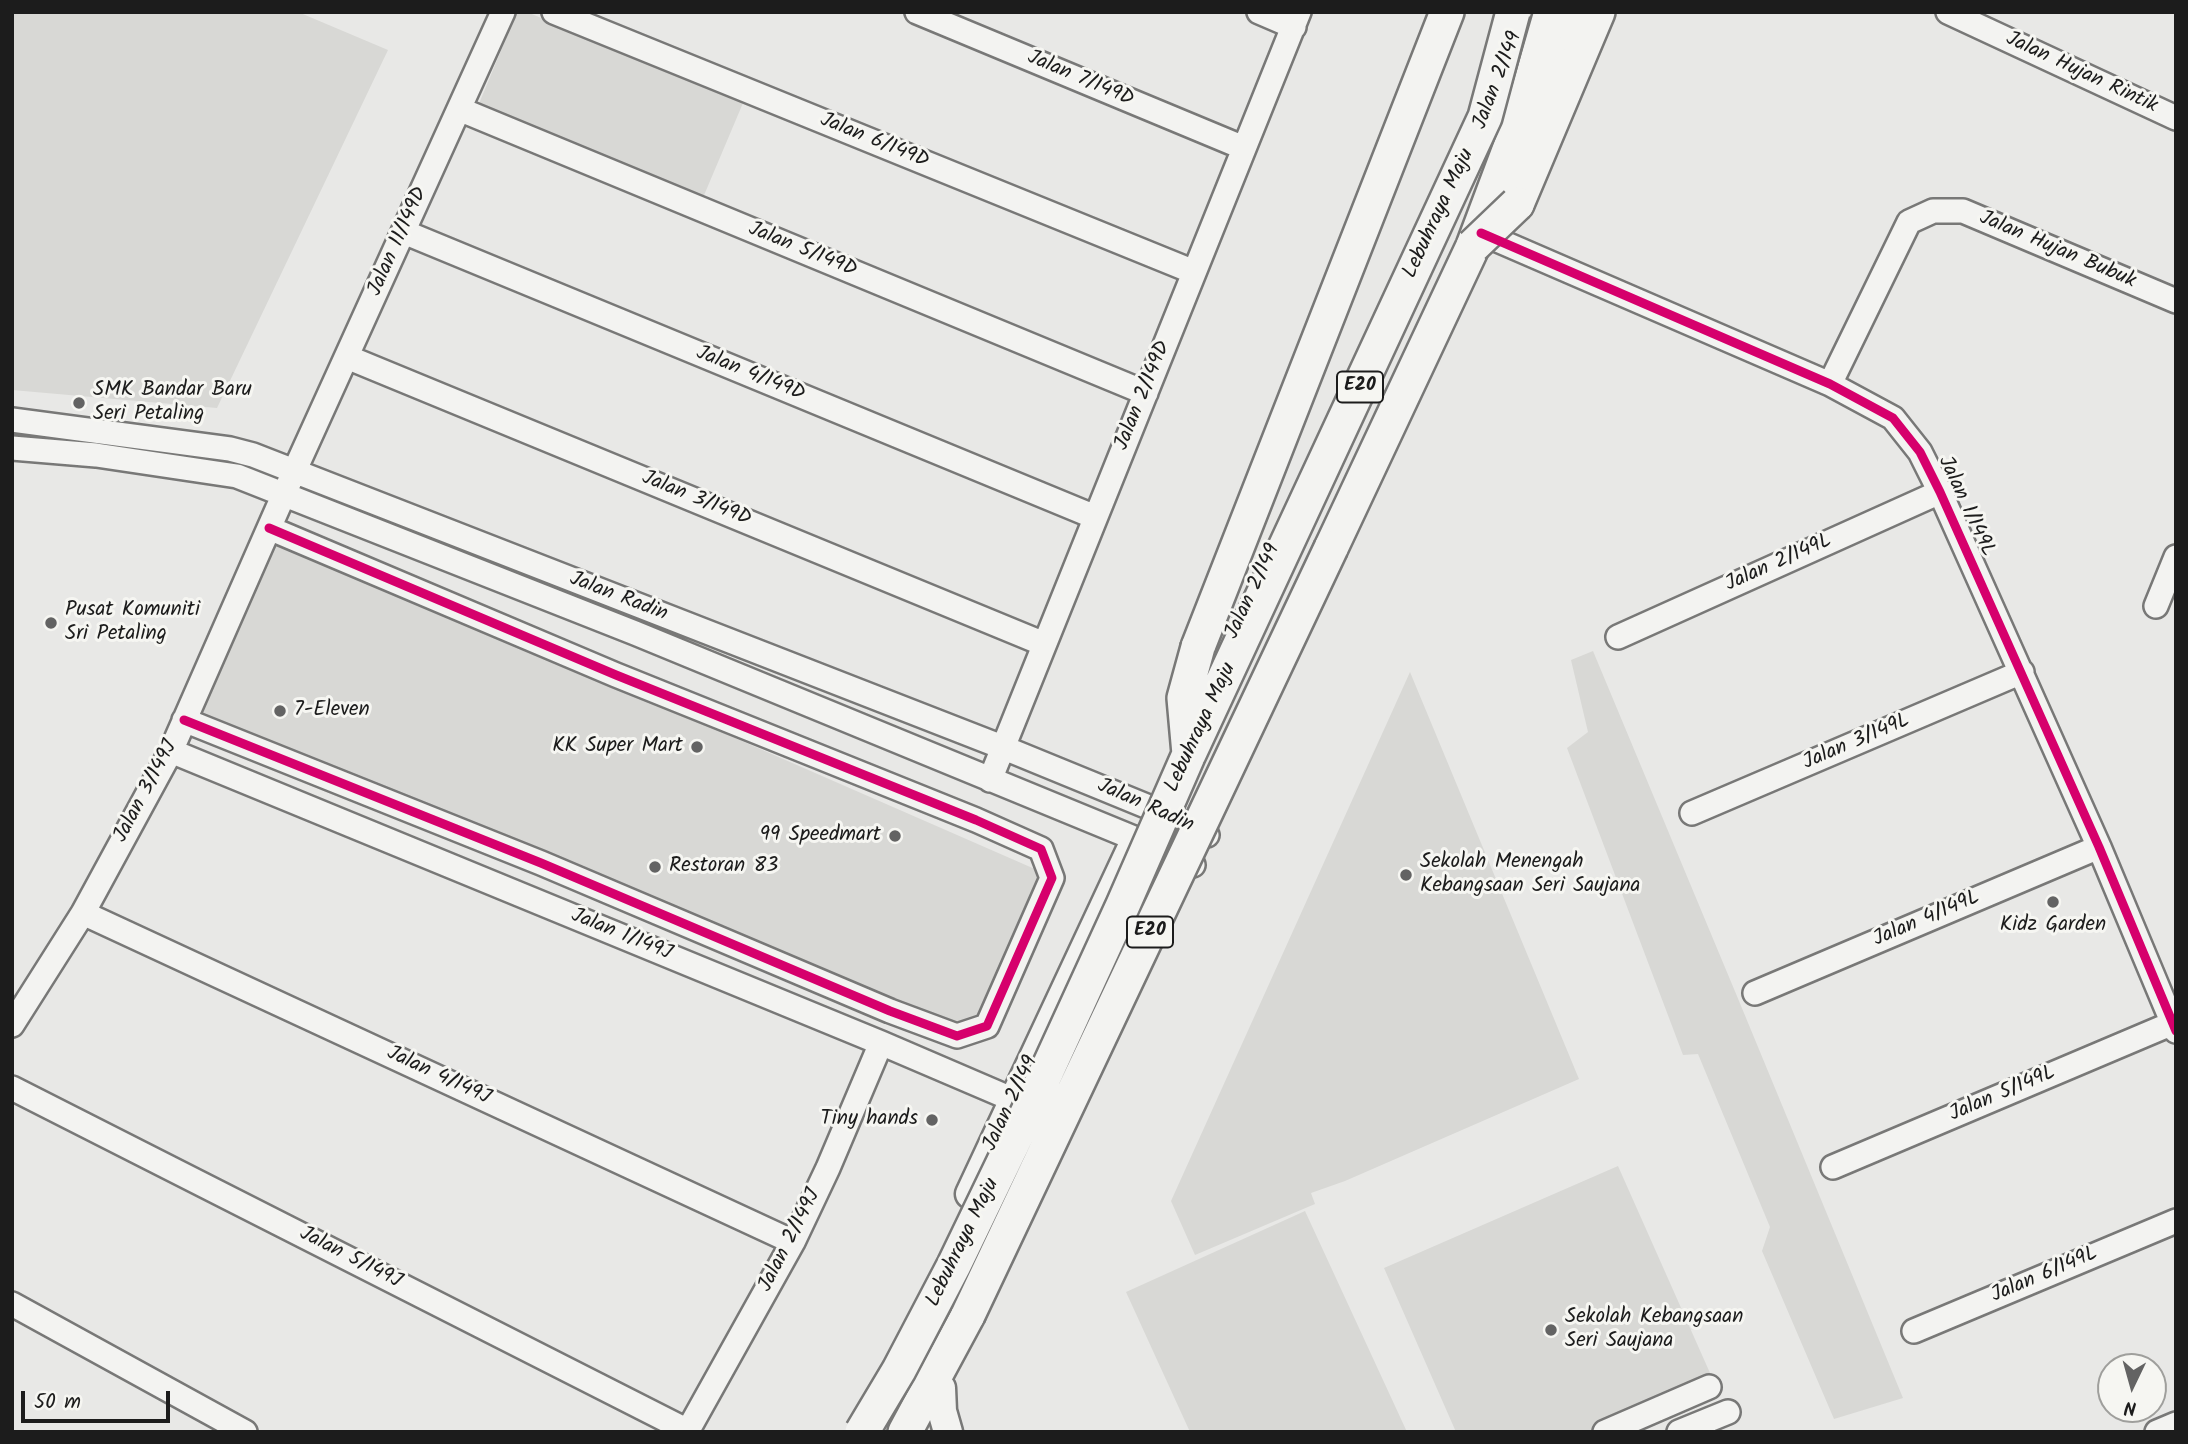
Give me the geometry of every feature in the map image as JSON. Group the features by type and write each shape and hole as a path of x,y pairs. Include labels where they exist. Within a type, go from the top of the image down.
{"highway":[{"path":"1189,754 1184,698 1198,647 1447,12"},
{"name":"Lebuhraya Maju","path":"854,1426 905,1359 1017,1135 1189,754 1485,117 1513,12"},
{"name":"Lebuhraya Maju","path":"904,1432 980,1290 1477,240 1518,126 1551,12"},
{"path":"1477,240 1517,204 1581,55 1596,12"}],"main road":[{"name":"Jalan 2/149","path":"854,1426 912,1317 1322,448 1433,237 1493,100 1525,12"},
{"path":"917,1432 1070,1124 1207,835 1357,512 1522,145 1578,12"},
{"path":"941,1388 942,1411 948,1432"},
{"path":"854,1426 904,1432"}],"street":[{"name":"Jalan 11/149D","path":"295,472 503,12"},
{"name":"Jalan 6/149D","path":"554,12 1194,272"},
{"name":"Jalan 7/149D","path":"917,12 1244,148"},
{"path":"1258,12 1296,20"},
{"name":"Jalan Hujan Rintik","path":"1948,12 2176,118"},
{"name":"Jalan 2/149D","path":"990,779 1296,20"},
{"name":"Jalan 5/149D","path":"459,109 1146,393"},
{"name":"Jalan Hujan Bubuk","path":"1830,384 1909,222 1933,211 1963,211 2176,301"},
{"name":"Jalan 4/149D","path":"404,232 1095,517"},
{"name":"Jalan 1/149L","path":"1477,240 1830,384 1893,418 1920,452 1940,492 2099,847 2174,1027"},
{"name":"Jalan 3/149D","path":"347,357 1044,643"},
{"name":"Jalan Radin","path":"12,420 230,449 253,455 1002,747 1151,808 1207,835"},
{"name":"Jalan Radin","path":"12,448 96,455 224,472 635,633 1136,839 1193,865"},
{"name":"Jalan 3/149J","path":"12,1025 83,912 171,751 295,472"},
{"name":"Jalan 2/149L","path":"1618,637 1940,492"},
{"path":"184,720 541,863 890,1011 957,1036 987,1026 1052,878 1041,849 616,676 269,528"},
{"path":"2156,606 2176,557"},
{"name":"Jalan 3/149L","path":"1692,813 2022,672"},
{"name":"Jalan 1/149J","path":"171,751 881,1043 1070,1124"},
{"name":"Jalan 4/149L","path":"1755,993 2099,847"},
{"name":"Jalan 4/149J","path":"83,912 793,1242"},
{"name":"Jalan 5/149L","path":"1833,1167 2174,1027"},
{"name":"Jalan 2/149J","path":"687,1431 793,1242 881,1043"},
{"name":"Jalan 5/149J","path":"12,1088 687,1431"},
{"name":"Jalan 6/149L","path":"1913,1331 2176,1221"},
{"path":"12,1304 245,1432"},
{"path":"1605,1432 1709,1387"},
{"path":"1679,1432 1728,1412"},
{"path":"2157,1432 2176,1424"}],"shaded area":[{"path":"12,12 298,12 388,50 217,408 12,390"},
{"path":"517,12 527,12 743,103 702,200 478,106"},
{"path":"266,533 1044,873 984,1018 957,1030 194,713"},
{"path":"1593,651 1903,1398 1834,1419 1762,1251 1770,1227 1698,1054 1683,1055 1567,748 1588,732 1571,660"},
{"name":"Sekolah Menengah Kebangsaan Seri Saujana","path":"1410,672 1579,1079 1345,1181 1311,1193 1315,1204 1195,1255 1171,1201"},
{"name":"Sekolah Kebangsaan Seri Saujana","path":"1618,1166 1718,1391 1624,1432 1456,1432 1384,1268"},
{"path":"1305,1211 1407,1432 1190,1432 1126,1292"}],"cycle path":[{"path":"1481,233 1830,384 1893,418 1920,452 1940,492 2099,847 2176,1031"},
{"path":"184,720 541,863 890,1011 957,1036 987,1026 1052,878 1041,849 976,820 616,675 269,528"}],"place":[{"name":"SMK Bandar Baru Seri Petaling","path":"79,403"},
{"name":"Pusat Komuniti Sri Petaling","path":"51,623"},
{"name":"7-Eleven","path":"280,711"},
{"name":"KK Super Mart","path":"697,747"},
{"name":"99 Speedmart","path":"895,836"},
{"name":"Restoran 83","path":"655,867"},
{"name":"Sekolah Menengah Kebangsaan Seri Saujana","path":"1406,875"},
{"name":"Kidz Garden","path":"2053,902"},
{"name":"Tiny hands","path":"932,1120"},
{"name":"Sekolah Kebangsaan Seri Saujana","path":"1551,1330"}]}
